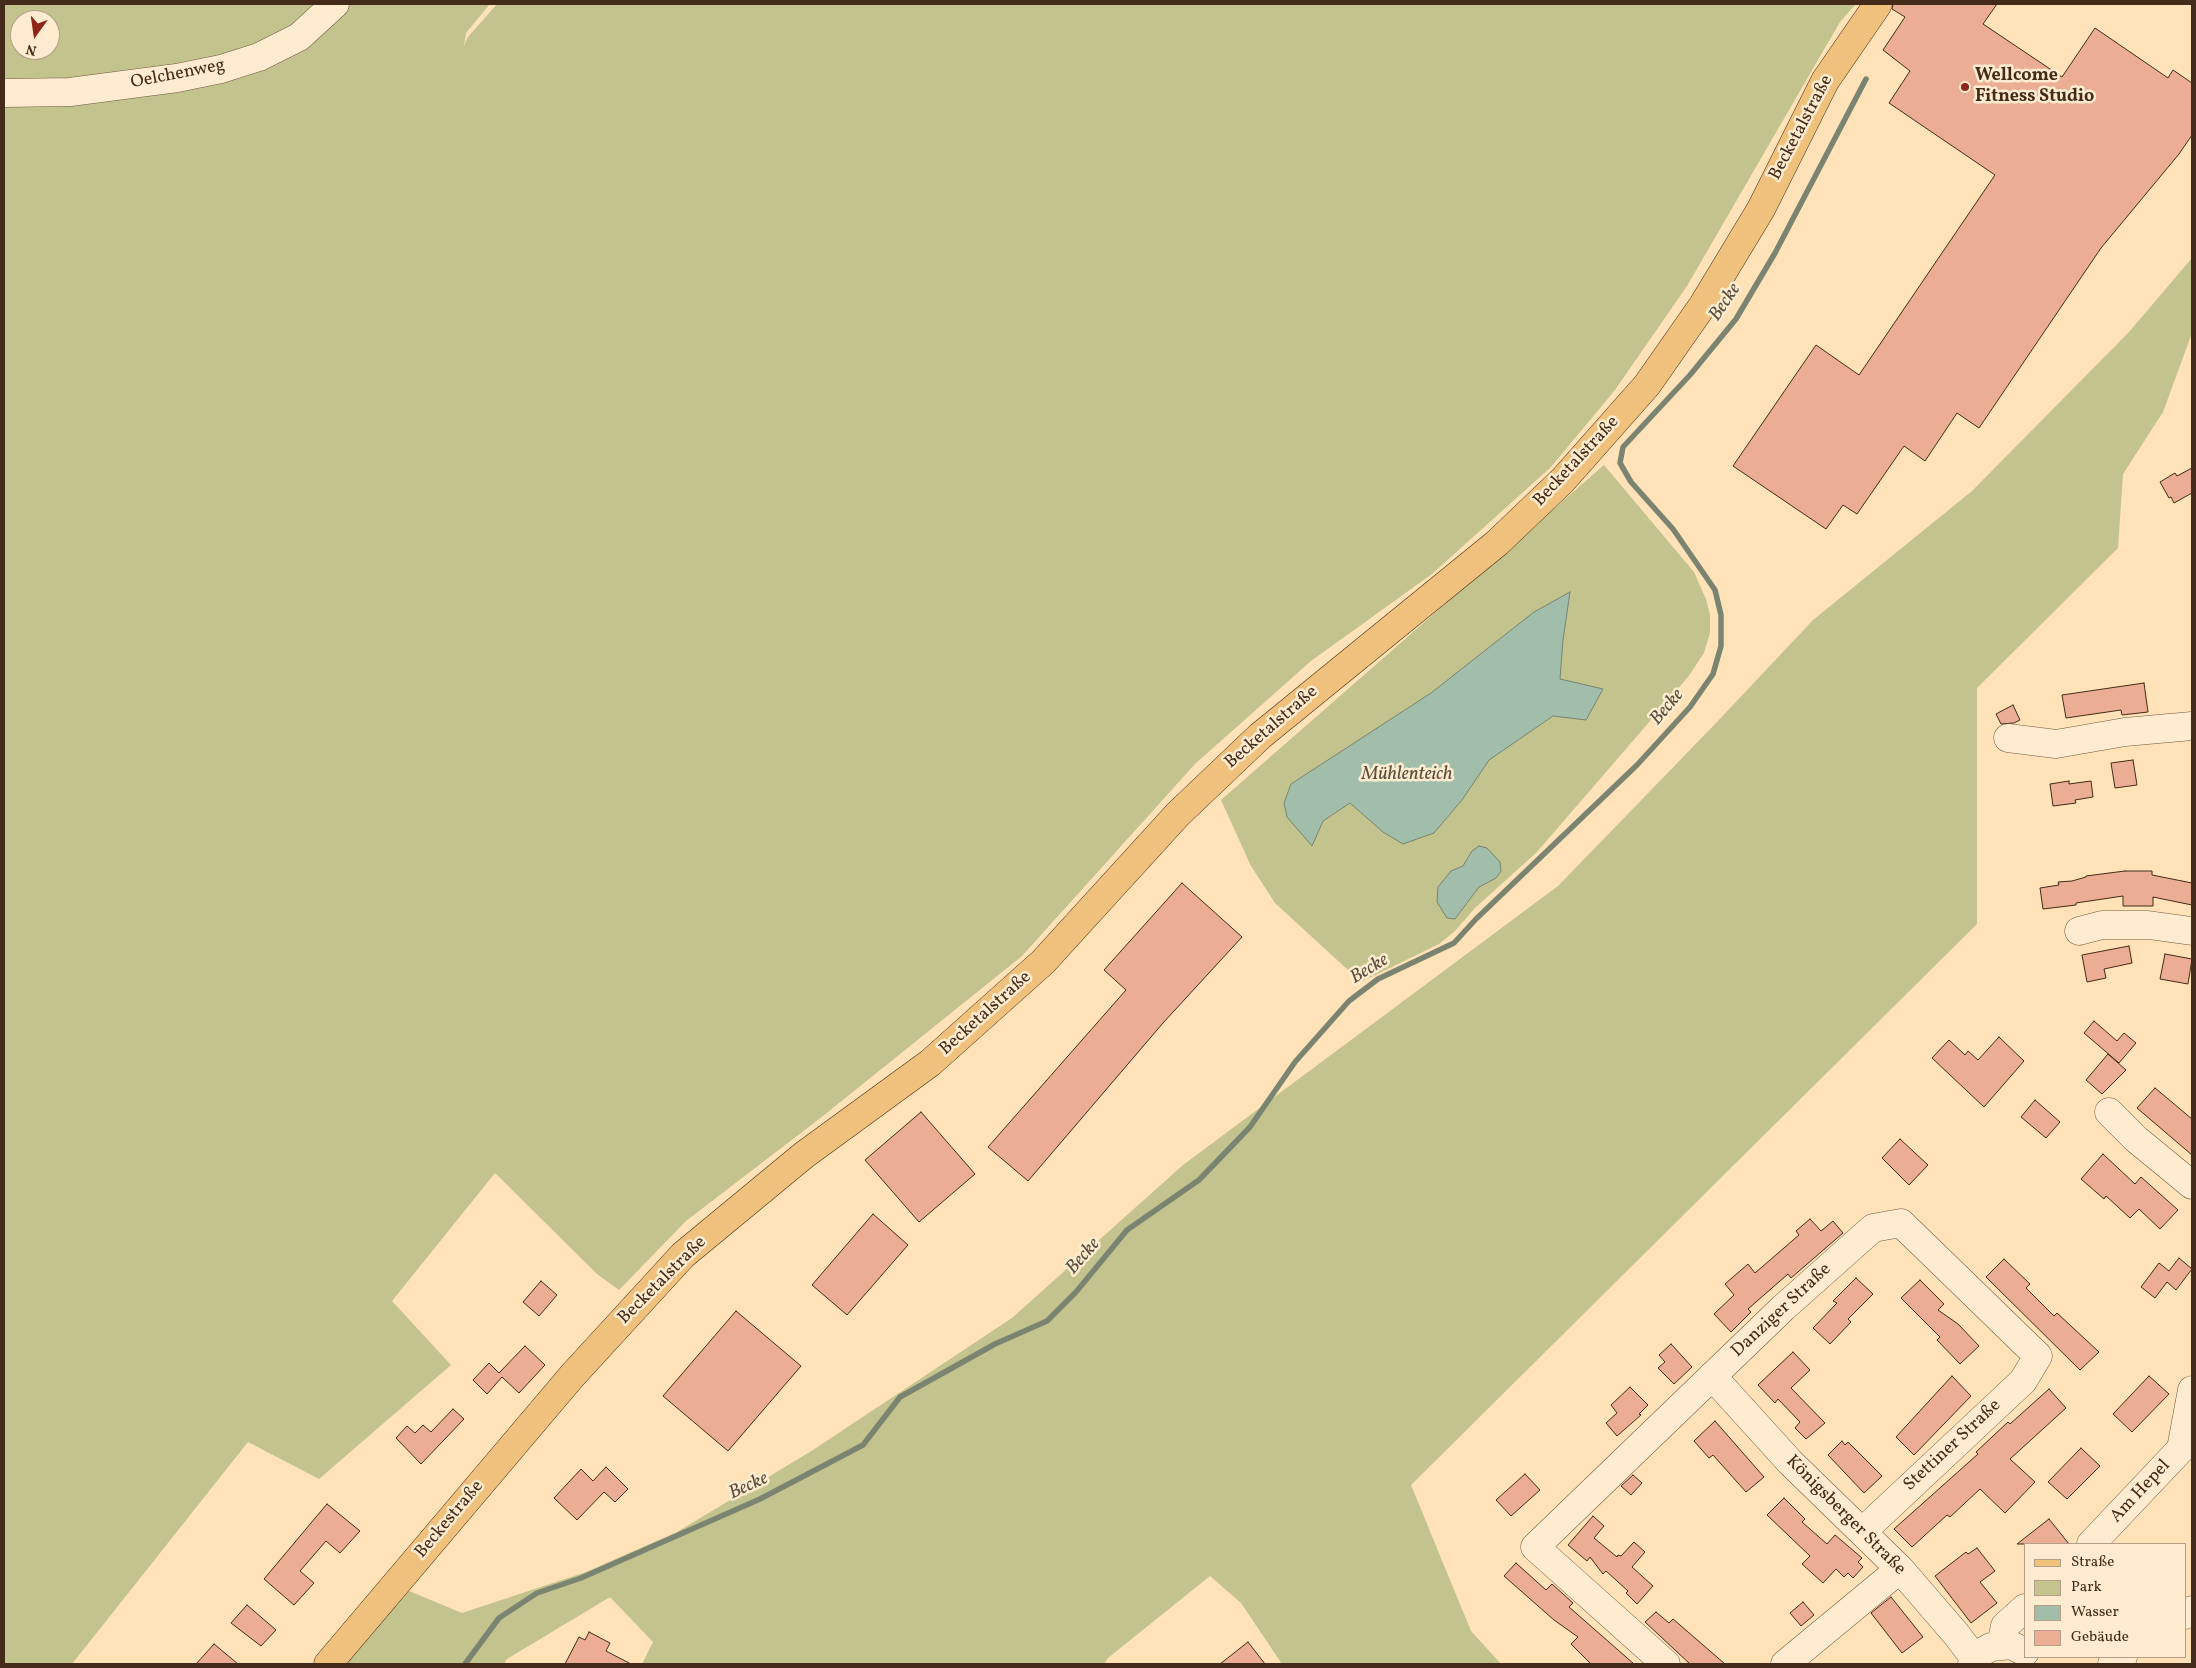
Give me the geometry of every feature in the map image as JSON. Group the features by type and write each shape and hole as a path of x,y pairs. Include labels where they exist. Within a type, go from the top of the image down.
{"main road":[{"name":"Becketalstraße","path":"572,1376 683,1255 804,1155 930,1063 1043,962 1178,814 1260,736 1497,543 1563,480 1648,385 1703,305 1761,209 1825,81 1878,4"},
{"name":"Beckestraße","path":"328,1664 572,1376"}],"street":[{"name":"Oelchenweg","path":"4,93 70,92 177,78 221,69 259,57 299,37 335,4"},
{"path":"2008,738 2056,744 2125,732 2192,726"},
{"path":"2079,930 2102,925 2148,925 2192,931"},
{"path":"2109,1112 2136,1139 2192,1185"},
{"name":"Danziger Straße","path":"1666,1664 1535,1547 1783,1308 1873,1228 1900,1223 2038,1356"},
{"name":"Stettiner Straße","path":"1863,1531 2023,1381 2038,1356"},
{"name":"Königsberger Straße","path":"1712,1376 1790,1462 1900,1569 1956,1634 1973,1662"},
{"path":"2187,1445 2192,1390"},
{"name":"Am Hepel","path":"2092,1543 2187,1445"},
{"path":"1785,1664 1900,1569"},
{"path":"1973,1662 1986,1649 2013,1648 2005,1626 2024,1609"}],"green space":[{"path":"4,4 330,4 259,54 4,91"},
{"path":"337,4 490,4 466,33 464,46 468,37 497,4 1856,4 1840,22 1687,286 1615,390 1551,467 1432,574 1311,661 1195,764 1022,956 823,1116 686,1221 619,1290 597,1274 495,1173 392,1301 451,1365 319,1479 248,1442 72,1664 4,1664 4,95 221,71"},
{"path":"2192,258 2192,333 2163,412 2123,474 2118,548 1977,688 1977,924 1411,1485 1471,1631 1501,1664 1282,1664 1241,1603 1210,1576 1108,1658 1104,1664 642,1664 653,1642 610,1597 507,1659 504,1664 344,1664 409,1591 462,1613 586,1572 677,1532 813,1450 1012,1318 1183,1165 1558,886 1813,620 1972,491 2129,332"},
{"path":"1604,465 1694,572 1706,599 1710,615 1710,633 1704,653 1688,677 1537,852 1475,908 1455,931 1439,944 1361,982 1275,903 1251,866 1221,800"}],"water":[{"name":"Mühlenteich","path":"1570,592 1560,679 1603,689 1586,720 1553,716 1489,760 1462,800 1434,833 1403,844 1383,832 1350,803 1323,821 1312,846 1287,817 1284,803 1291,784 1431,693 1534,612"},
{"path":"1479,846 1487,848 1500,862 1501,871 1496,878 1479,887 1455,919 1447,918 1437,902 1438,887 1451,871 1463,866 1472,851"}],"building":[{"path":"1893,4 1997,4 1983,24 2062,77 2095,28 2168,78 2173,70 2192,83 2192,135 2179,154 2101,248 1979,428 1957,413 1925,461 1904,446 1857,514 1843,505 1826,529 1733,466 1816,345 1859,375 1995,175 1889,103 1910,71 1883,50 1905,17 1892,9"},
{"path":"2192,468 2192,493 2174,503 2160,482 2175,473 2177,476"},
{"path":"2144,683 2148,712 2122,715 2121,710 2066,718 2062,695"},
{"path":"2013,705 2020,720 2014,723 2001,724 1996,714"},
{"path":"2133,760 2137,785 2115,788 2111,763"},
{"path":"2069,781 2069,784 2091,781 2093,797 2075,800 2076,803 2053,806 2050,784"},
{"path":"2125,871 2152,871 2152,875 2192,883 2192,905 2153,897 2153,906 2123,906 2123,896 2043,909 2040,888 2059,885 2058,882 2072,881 2086,876"},
{"path":"1182,883 1242,937 1163,1023 1028,1181 988,1147 1126,990 1104,970"},
{"path":"2129,946 2132,963 2104,969 2106,978 2087,982 2082,955"},
{"path":"2165,954 2192,959 2188,984 2160,979"},
{"path":"2094,1021 2117,1041 2124,1033 2136,1043 2119,1063 2084,1033"},
{"path":"1999,1037 2024,1061 1984,1107 1932,1058 1949,1040 1965,1055 1968,1051 1978,1060"},
{"path":"2108,1054 2126,1070 2102,1094 2086,1080"},
{"path":"2155,1088 2192,1119 2192,1155 2137,1108"},
{"path":"2035,1100 2060,1122 2046,1138 2021,1117"},
{"path":"921,1112 975,1174 919,1222 865,1160"},
{"path":"1900,1139 1928,1165 1909,1185 1882,1158"},
{"path":"2103,1154 2135,1184 2141,1177 2178,1210 2160,1229 2139,1209 2130,1218 2106,1196 2104,1199 2081,1179"},
{"path":"873,1214 908,1245 847,1315 812,1285"},
{"path":"1810,1219 1821,1231 1833,1221 1843,1233 1791,1278 1788,1274 1748,1309 1751,1312 1731,1332 1714,1314 1734,1295 1725,1284 1748,1264 1755,1273 1799,1235 1796,1231"},
{"path":"2179,1258 2192,1269 2176,1290 2167,1282 2155,1298 2141,1287 2159,1263 2169,1271"},
{"path":"2004,1259 2030,1284 2026,1288 2054,1316 2057,1313 2099,1352 2080,1370 1986,1277"},
{"path":"1856,1278 1873,1294 1848,1319 1851,1322 1830,1344 1813,1328 1837,1303 1833,1301"},
{"path":"1920,1280 1944,1304 1938,1310 1958,1324 1979,1346 1960,1364 1937,1340 1940,1337 1901,1298"},
{"path":"541,1281 557,1295 539,1316 523,1302"},
{"path":"736,1311 801,1366 728,1451 663,1396"},
{"path":"1671,1344 1692,1367 1674,1384 1658,1368 1665,1362 1659,1355"},
{"path":"525,1346 545,1365 519,1393 502,1377 487,1394 473,1380 489,1363 499,1373"},
{"path":"1793,1352 1810,1370 1791,1388 1825,1423 1806,1439 1795,1428 1800,1422 1778,1399 1775,1403 1758,1385"},
{"path":"1952,1376 1971,1396 1914,1455 1896,1437"},
{"path":"2149,1376 2169,1394 2132,1432 2113,1414"},
{"path":"1630,1387 1648,1405 1639,1414 1641,1415 1617,1436 1606,1423 1617,1413 1611,1405"},
{"path":"2049,1389 2066,1408 2010,1459 2035,1482 2005,1513 1980,1489 1950,1517 1947,1515 1912,1547 1894,1529 1978,1454 1976,1452 2008,1422 2010,1424"},
{"path":"453,1409 464,1419 421,1464 396,1438 407,1426 415,1433 423,1425 431,1432"},
{"path":"1715,1421 1764,1477 1746,1492 1713,1455 1709,1458 1694,1441"},
{"path":"1842,1441 1845,1445 1848,1442 1882,1476 1864,1493 1828,1455"},
{"path":"2081,1448 2100,1466 2067,1499 2048,1482"},
{"path":"606,1467 628,1489 615,1502 604,1492 577,1520 554,1498 581,1469 593,1481"},
{"path":"1525,1474 1540,1490 1511,1516 1496,1500"},
{"path":"1633,1475 1642,1483 1631,1495 1621,1486"},
{"path":"1784,1498 1805,1519 1802,1522 1827,1544 1835,1535 1862,1558 1858,1562 1863,1567 1853,1578 1848,1573 1844,1577 1836,1569 1823,1583 1802,1564 1810,1556 1767,1515"},
{"path":"327,1504 360,1531 340,1553 326,1541 300,1571 314,1583 294,1605 264,1579"},
{"path":"1593,1516 1604,1526 1594,1538 1617,1557 1618,1555 1621,1556 1634,1542 1645,1552 1632,1567 1653,1586 1637,1604 1626,1593 1628,1591 1606,1571 1603,1574 1590,1557 1587,1561 1568,1545"},
{"path":"2049,1519 2068,1543 2024,1543 2017,1544"},
{"path":"1977,1548 1995,1571 1980,1582 1997,1603 1971,1623 1935,1576 1966,1552 1968,1554"},
{"path":"1516,1563 1546,1590 1552,1584 1573,1603 1569,1607 1634,1664 1591,1664 1571,1644 1578,1637 1554,1620 1504,1576"},
{"path":"1891,1597 1923,1637 1902,1653 1871,1613"},
{"path":"1803,1602 1814,1615 1801,1626 1790,1613"},
{"path":"247,1605 276,1630 261,1646 231,1623"},
{"path":"1656,1612 1669,1623 1673,1619 1725,1664 1690,1664 1645,1622"},
{"path":"589,1632 610,1643 606,1651 631,1664 565,1664 579,1637 585,1640"},
{"path":"1248,1642 1265,1664 1220,1664"},
{"path":"214,1644 238,1664 196,1664"}],"waterway":[{"name":"Becke","path":"465,1664 499,1618 537,1593 581,1578 760,1499 863,1445 900,1397 995,1344 1047,1321 1076,1292 1127,1230 1199,1180 1250,1127 1295,1062 1349,1001 1378,979 1454,943 1476,919 1637,765 1690,707 1713,674 1721,646 1721,615 1715,590 1673,529 1631,482 1620,463 1623,447 1690,375 1736,319 1775,253 1866,79"}],"place":[{"name":"Wellcome Fitness Studio","path":"1965,87"}]}
